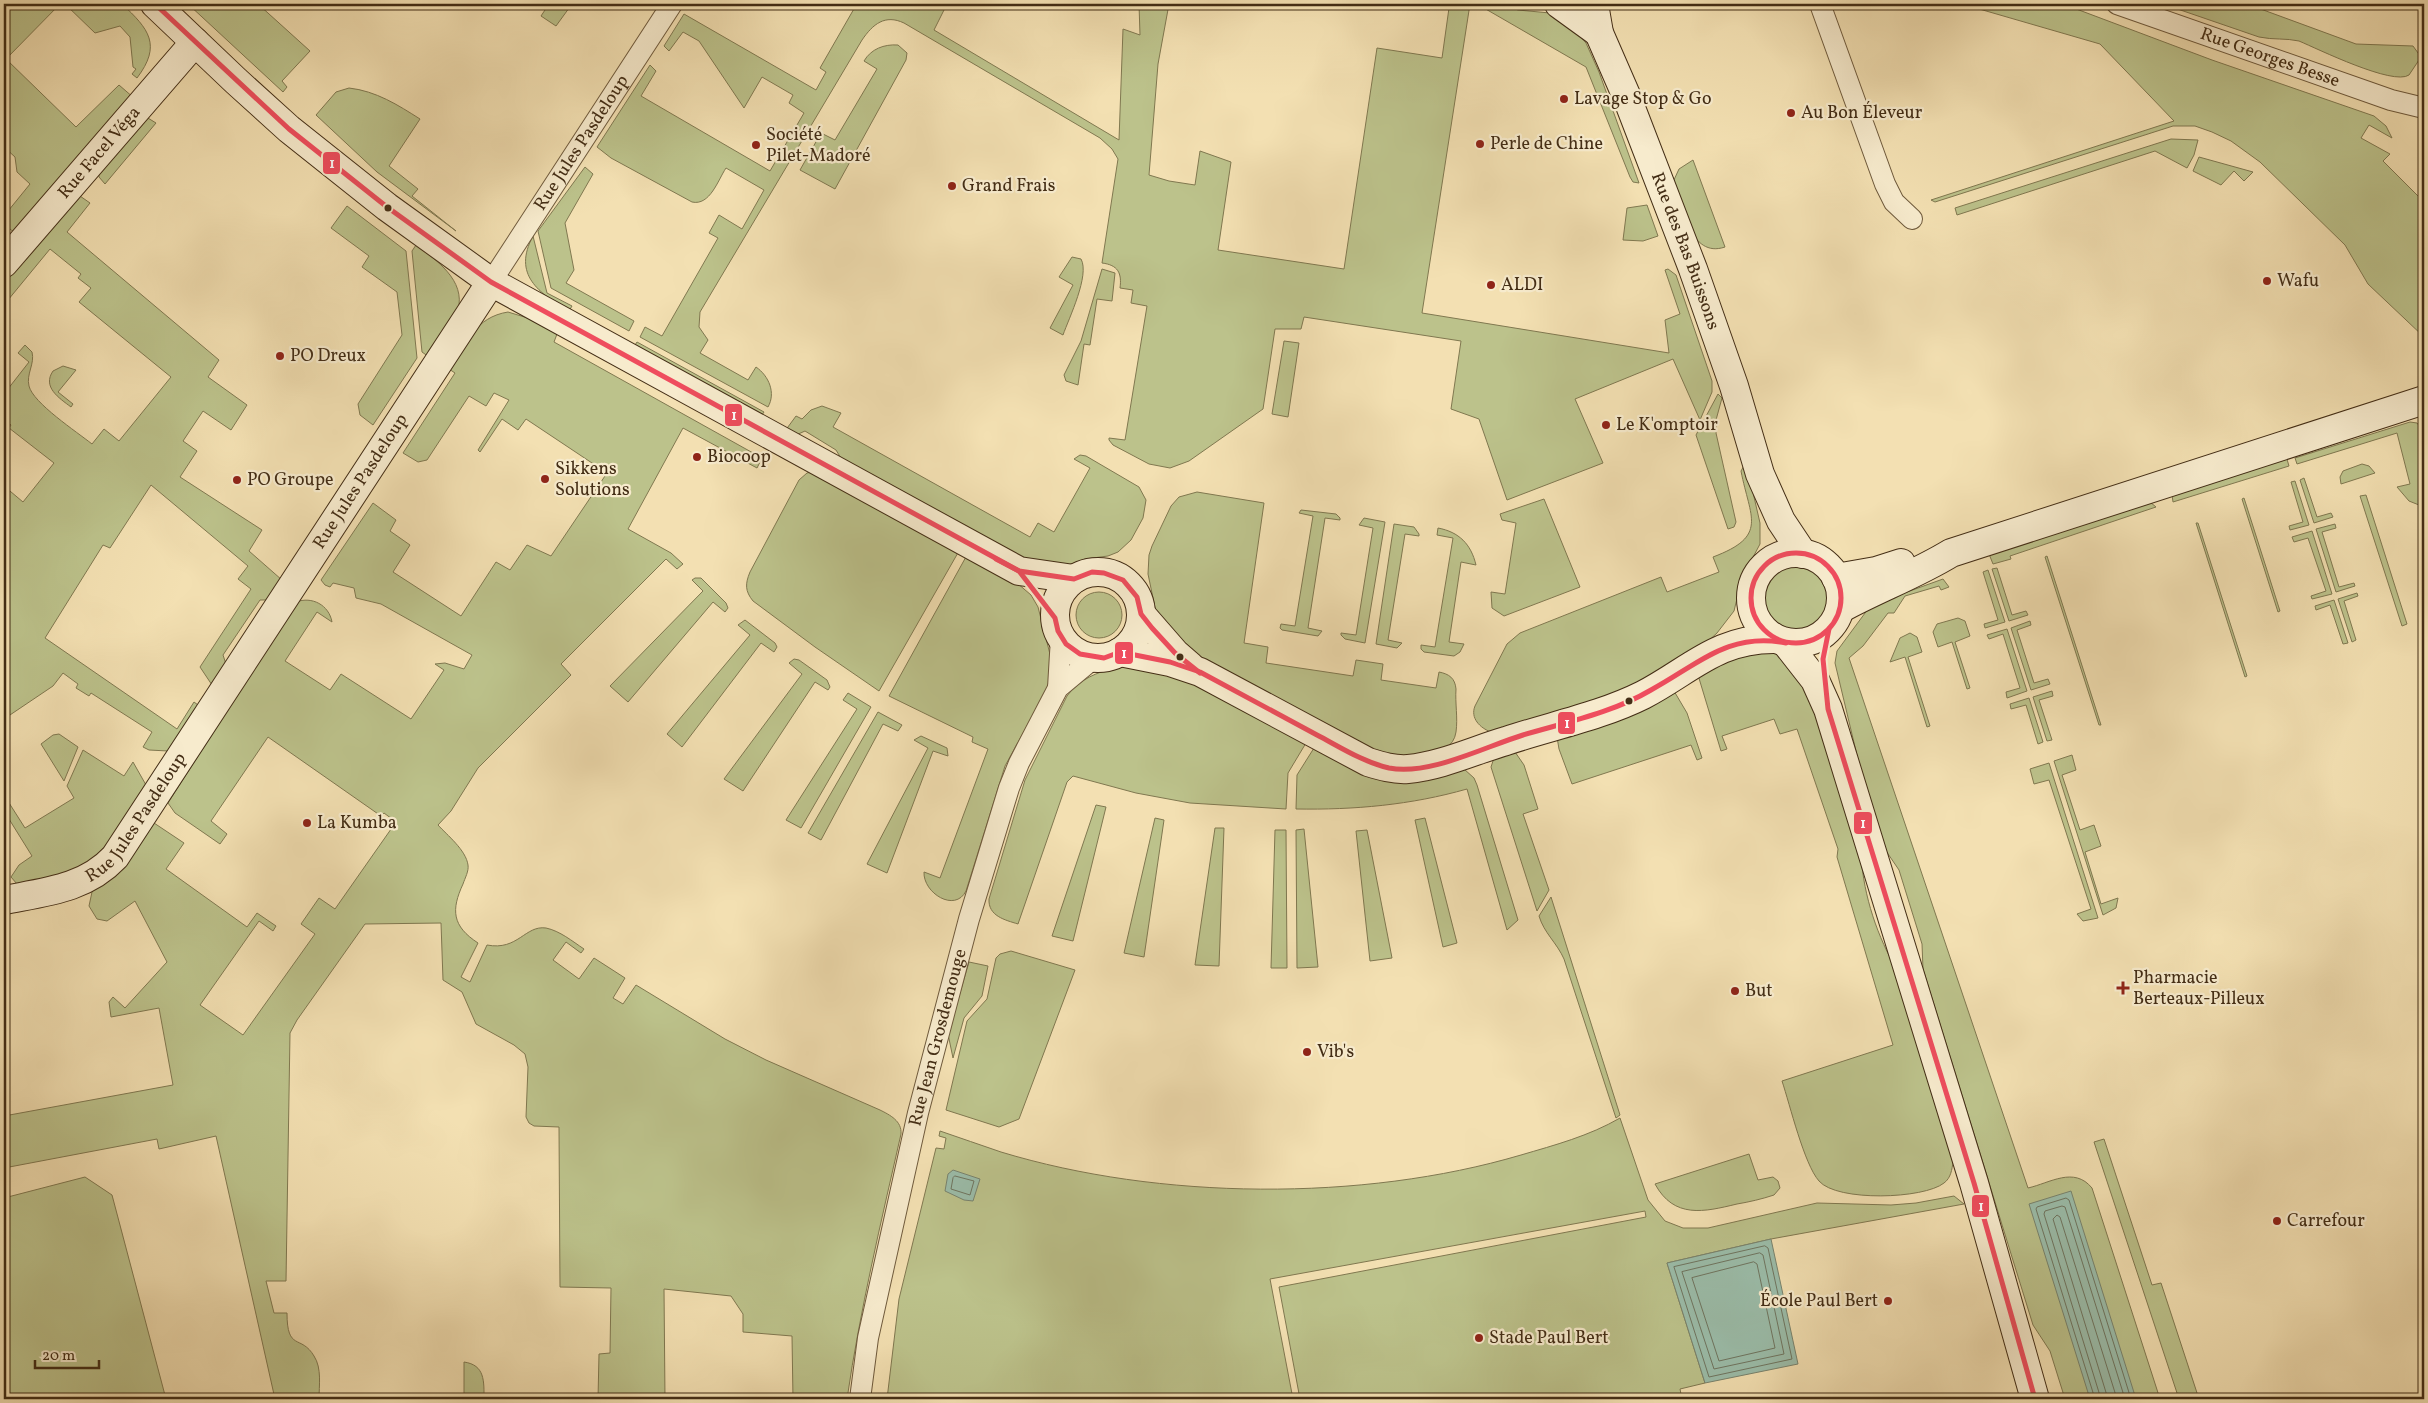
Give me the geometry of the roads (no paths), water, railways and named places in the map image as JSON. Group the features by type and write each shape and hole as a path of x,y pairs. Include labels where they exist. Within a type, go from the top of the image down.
{"street":[{"path":"155,4 266,109 394,213 491,282 1019,571 1074,579"},
{"name":"Rue Jules Pasdeloup","path":"4,900 54,891 81,882 100,872 115,857 672,4"},
{"path":"1559,4 1599,33"},
{"name":"Rue des Bas Buissons","path":"1594,4 1599,33 1629,104 1693,269 1734,386 1760,474 1781,521 1803,554"},
{"path":"1820,4 1885,184 1894,202 1912,219"},
{"name":"Rue Georges Besse","path":"2117,4 2391,100 2424,108"},
{"name":"Rue Facel Véga","path":"4,263 195,42"},
{"path":"1836,578 1876,571 1925,556 1951,553 2424,400"},
{"name":"Rue des Bas Buissons","path":"1760,474 1770,561"},
{"path":"1058,688 1058,600 1062,592 1074,579 1092,572 1104,573 1118,577 1131,587 1137,597 1142,614 1175,653 1200,672 1368,762 1394,769 1408,769 1440,762 1622,704 1660,685 1717,650 1751,640 1809,642 1834,619 1881,587 1922,570 1951,553"},
{"path":"1828,709 1823,659 1824,642 1834,619 1841,593 1836,578 1822,562 1803,554 1786,554 1770,561 1760,570 1754,580 1751,605 1759,625 1781,641 1815,680 1828,709 1974,1183 2035,1399"},
{"path":"1019,571 1072,649 1170,662 1200,672"},
{"path":"1717,650 1751,605"},
{"path":"1058,688 1136,636 1142,614"},
{"name":"Rue Jean Grosdemouge","path":"860,1399 868,1338 914,1130 969,918 1013,777 1058,688"}],"water":[{"path":"953,1170 980,1179 973,1201 964,1200 945,1191 948,1174"},
{"path":"2071,1191 2136,1399 2090,1399 2029,1204"},
{"path":"1771,1239 1798,1364 1705,1383 1667,1263"}],"place":[{"name":"Lavage Stop & Go","path":"1564,99"},
{"name":"Au Bon Éleveur","path":"1791,113"},
{"name":"Perle de Chine","path":"1480,144"},
{"name":"Société Pilet-Madoré","path":"756,145"},
{"name":"Grand Frais","path":"952,186"},
{"name":"Wafu","path":"2267,281"},
{"name":"ALDI","path":"1491,285"},
{"name":"PO Dreux","path":"280,356"},
{"name":"Le K'omptoir","path":"1606,425"},
{"name":"Biocoop","path":"697,457"},
{"name":"Sikkens Solutions","path":"545,479"},
{"name":"PO Groupe","path":"237,480"},
{"name":"La Kumba","path":"307,823"},
{"name":"Pharmacie Berteaux-Pilleux","path":"2123,988"},
{"name":"But","path":"1735,991"},
{"name":"Vib's","path":"1307,1052"},
{"name":"Carrefour","path":"2277,1221"},
{"name":"École Paul Bert","path":"1888,1301"},
{"name":"Stade Paul Bert","path":"1479,1338"}]}
